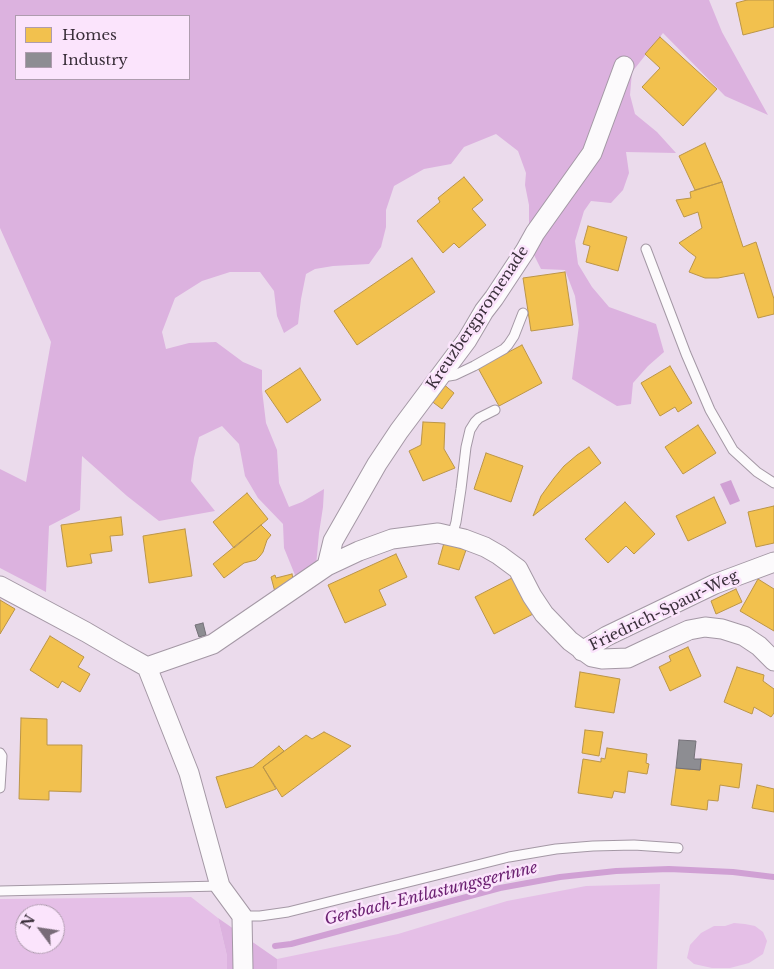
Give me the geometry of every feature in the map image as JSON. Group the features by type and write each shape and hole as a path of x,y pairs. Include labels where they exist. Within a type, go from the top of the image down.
{"street":[{"name":"Kreuzbergpromenade","path":"327,566 333,541 365,484 399,431 467,340 535,233 592,153 624,66"},
{"path":"147,667 213,644 327,566 359,551 392,539 438,533 485,547 518,569 544,614 570,641 582,651 592,656 602,659 628,658 689,630 705,627 722,629 744,636 759,646 774,661"},
{"name":"Friedrich-Spaur-Weg","path":"582,651 607,636 715,584 774,562"},
{"path":"0,586 147,667 189,773 220,886 242,916 243,969"}],"lane":[{"path":"646,249 686,354 710,410 733,450 757,472 774,483"},
{"path":"442,373 448,376 455,376 504,349 514,336 523,313"},
{"path":"452,536 456,522 470,430 479,418 495,410"},
{"path":"0,753 2,756 0,788"},
{"path":"242,916 260,916 288,912 469,866 556,849 634,844 678,848"},
{"path":"0,891 220,886"}],"shaded area":[{"path":"0,0 709,0 722,32 768,115 725,96 663,33 632,72 630,95 635,114 657,132 676,153 626,152 629,173 623,190 611,203 591,201 584,211 575,241 578,264 592,287 609,307 656,324 664,352 633,383 631,404 617,406 572,379 579,325 575,296 565,270 541,269 529,245 529,205 525,185 526,173 518,151 496,134 464,147 451,164 424,169 394,186 386,210 386,227 381,247 369,264 333,266 315,269 306,274 298,324 284,333 277,316 274,291 260,272 230,272 202,281 175,298 162,332 166,349 189,343 216,342 243,362 262,370 262,390 266,423 277,450 279,483 289,507 324,489 316,566 306,574 295,575 284,548 283,524 258,498 245,476 239,444 222,426 199,437 191,481 215,511 159,521 127,496 82,456 80,510 49,526 46,592 0,568 0,469 26,482 51,342 0,228"},
{"path":"731,480 740,501 730,505 720,484"},
{"path":"660,884 657,969 277,969 277,959 398,934 507,901 586,886"},
{"path":"191,897 218,918 227,956 227,969 0,969 0,899"},
{"path":"218,918 277,959 277,969 227,969 227,956"},
{"path":"734,923 755,926 763,932 767,941 763,954 749,963 730,968 712,968 694,964 687,958 690,945 701,933 714,926 725,926"}],"building: Homes":[{"path":"747,0 774,0 774,27 743,35 736,3"},
{"path":"660,37 717,89 683,126 642,87 660,68 645,54"},
{"path":"705,143 722,182 695,190 679,156"},
{"path":"464,177 483,200 472,209 486,225 459,248 454,243 443,253 417,221 440,202 438,198"},
{"path":"722,182 743,247 756,242 774,299 774,314 758,318 744,273 718,278 705,278 689,272 696,257 679,243 702,228 698,212 684,217 676,200 691,198 690,192"},
{"path":"588,226 627,237 618,271 586,262 590,246 583,244"},
{"path":"412,258 435,292 357,345 334,311"},
{"path":"565,272 573,325 531,331 523,278"},
{"path":"522,345 542,383 499,406 478,368"},
{"path":"670,366 692,403 678,412 675,407 660,416 641,383"},
{"path":"300,368 321,400 287,423 265,391"},
{"path":"442,383 454,393 442,409 430,400"},
{"path":"423,422 445,423 444,449 455,468 423,481 409,451 421,445"},
{"path":"698,425 716,453 683,474 665,447"},
{"path":"589,447 601,463 533,516 541,496 554,478 564,466"},
{"path":"486,453 523,466 511,502 474,489"},
{"path":"247,493 268,519 234,548 213,522"},
{"path":"714,497 726,523 688,541 676,516"},
{"path":"625,502 655,534 634,554 626,546 608,563 585,539"},
{"path":"774,506 774,543 756,547 748,512"},
{"path":"121,517 123,535 110,536 112,551 90,554 92,563 67,567 61,525"},
{"path":"261,525 271,535 263,552 256,560 244,563 224,578 213,564"},
{"path":"185,529 192,576 149,583 143,536"},
{"path":"444,543 466,550 459,570 438,564"},
{"path":"396,554 407,577 379,590 386,605 345,623 328,585"},
{"path":"292,574 293,579 275,592 271,577 275,575 276,578"},
{"path":"514,577 537,612 494,634 475,597"},
{"path":"758,579 774,589 774,631 740,611"},
{"path":"736,589 742,602 716,614 711,601"},
{"path":"0,600 15,609 0,634"},
{"path":"50,636 84,657 78,667 90,674 80,692 62,681 58,688 30,670"},
{"path":"688,647 701,676 670,691 659,667 671,661 669,656"},
{"path":"737,667 764,675 763,681 774,689 774,713 771,717 754,707 752,714 724,702"},
{"path":"580,672 620,679 614,713 575,707"},
{"path":"21,718 47,719 47,745 82,745 81,792 49,791 49,800 19,799"},
{"path":"585,730 603,732 599,756 582,753"},
{"path":"324,732 351,746 282,797 263,767 306,735 312,739"},
{"path":"279,746 284,751 263,767 276,789 226,808 216,777 253,767"},
{"path":"607,748 647,754 646,763 649,764 647,774 628,771 625,793 614,791 612,798 578,793 583,759 601,762 601,758 605,759"},
{"path":"701,759 742,764 739,788 720,785 718,801 708,800 707,810 671,805 676,768 700,770"},
{"path":"757,785 774,789 774,812 752,808"}],"building: Industry":[{"path":"203,623 206,635 199,637 195,625"},
{"path":"679,740 696,741 694,759 701,759 700,770 676,768"}],"waterway":[{"name":"Gersbach-Entlastungsgerinne","path":"275,946 291,944 500,888 560,877 616,871 669,869 733,872 774,877"}]}
